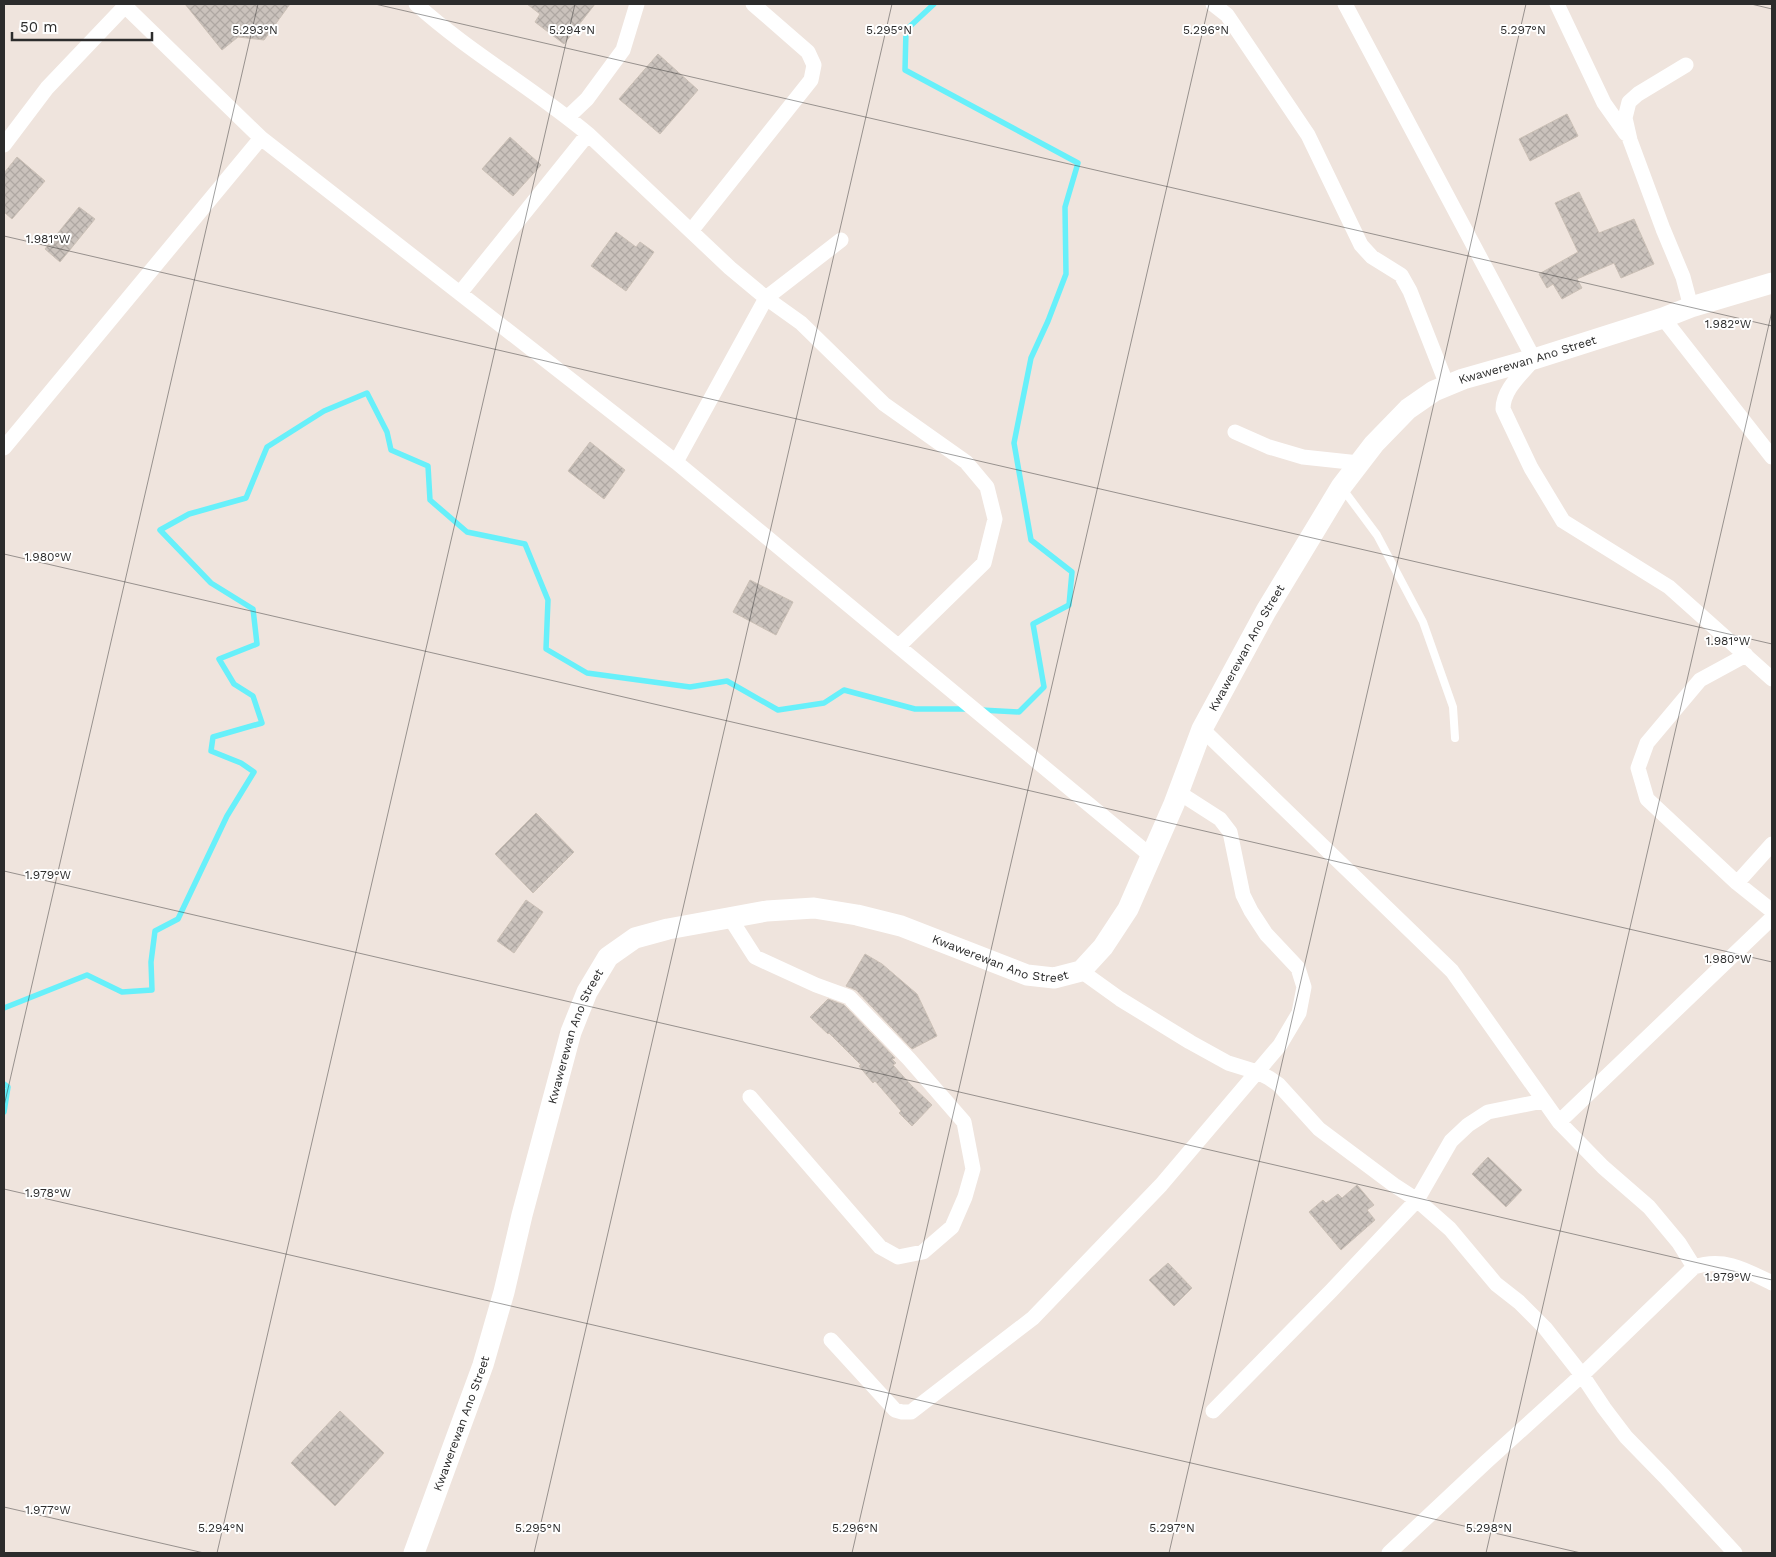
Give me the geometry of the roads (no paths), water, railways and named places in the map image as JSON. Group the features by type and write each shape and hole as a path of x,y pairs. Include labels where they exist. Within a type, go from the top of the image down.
{"street":[{"path":"416,4 440,25 568,117 730,268 766,298 801,323 884,404 966,462 987,487 995,519 984,563 898,646"},
{"path":"568,117 587,99 623,50 637,4"},
{"path":"691,231 811,80 814,65 808,52 754,4"},
{"path":"1214,4 1226,16 1308,135 1360,245 1372,257 1401,275 1410,291 1447,385"},
{"path":"1345,4 1534,359 1507,392 1503,400 1503,409 1531,468 1564,521 1669,587 1772,679"},
{"path":"1558,4 1604,103 1630,140"},
{"path":"4,144 48,88 126,5 261,138 676,462 1151,856"},
{"path":"1686,65 1638,94 1629,102 1625,118 1630,140 1662,229 1683,276 1692,307"},
{"path":"460,293 588,134"},
{"path":"4,448 261,138"},
{"path":"676,462 766,298 840,240"},
{"name":"Kwawerewan Ano Street","path":"414,1553 484,1365 570,1032 587,992 608,957 635,938 668,929 767,911 814,908 856,915 901,926 1027,975 1054,978 1081,971 1103,947 1128,909 1178,792 1202,729 1266,611 1341,487 1374,444 1408,409 1434,391 1463,379 1534,359 1772,283"},
{"path":"1663,318 1772,457"},
{"path":"1235,432 1269,447 1303,457 1359,463"},
{"path":"1746,655 1700,680 1647,743 1638,768 1647,799 1737,883 1772,911"},
{"path":"1202,729 1452,971 1543,1101 1560,1122 1603,1167 1649,1207 1679,1243 1694,1267"},
{"path":"831,1340 895,1410 910,1412 1033,1318 1161,1185 1280,1045 1299,1013 1304,987 1298,968 1266,934 1251,911 1244,895 1230,832 1220,819 1178,792"},
{"path":"1737,883 1772,844"},
{"path":"730,918 755,957 849,997 909,1059 964,1122 973,1169 952,1227 923,1252 898,1258 880,1247 750,1097"},
{"path":"1560,1122 1772,918"},
{"path":"1081,971 1120,999 1190,1042 1228,1062 1256,1072 1279,1085 1319,1129 1417,1200 1450,1230 1496,1284 1519,1302 1545,1328 1582,1375 1626,1437 1735,1553"},
{"path":"1213,1411 1417,1200 1451,1141 1468,1125 1488,1112 1543,1101"},
{"path":"1389,1553 1582,1375 1694,1267 1706,1263 1721,1262 1772,1282"}],"lane":[{"path":"1341,487 1377,535 1423,622 1453,707 1455,738"}],"waterway":[{"path":"934,4 906,30 905,70 1078,163 1065,207 1066,274 1031,358 1014,443 1031,540 1072,572 1069,605 1033,624 1044,687 1019,712 981,710"},
{"path":"4,1008 87,975 122,992 152,990 151,962 155,931 178,919 227,816 254,772 241,763 211,751 213,737 262,723 253,696 234,684 219,659 257,644 253,609 211,583 160,530 189,514 246,498 267,447 324,411 367,393 387,432 391,450 428,466 430,500 467,532 525,544 548,600 546,649 587,673 690,687 727,681 778,710 824,703 844,690 915,709 969,709"},
{"path":"4,1084 8,1087 4,1112"}]}
